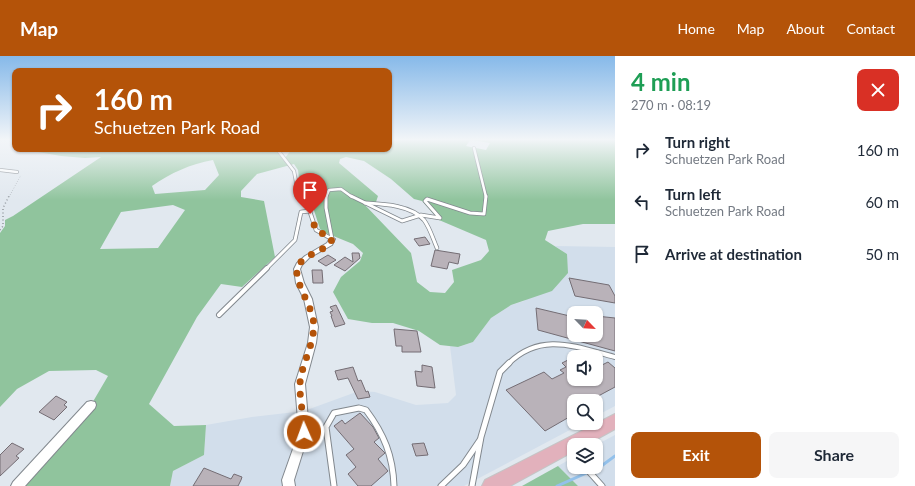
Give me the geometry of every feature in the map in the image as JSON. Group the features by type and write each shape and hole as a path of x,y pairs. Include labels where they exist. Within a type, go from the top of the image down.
{"main road":[{"path":"590,438 615,421"},
{"path":"491,486 548,455 567,452"}],"street":[{"path":"289,486 288,480 304,432 300,384 312,343 314,327 311,311 300,283 297,269 299,264 307,257 330,244 332,239"},
{"path":"17,486 91,405"}],"lane":[{"path":"286,160 294,171 297,187 310,211 316,230 332,239"},
{"path":"362,202 399,208 418,216 440,218 425,201 427,199 437,200 475,216 484,214 486,201 478,160"},
{"path":"0,170 17,172"},
{"path":"332,239 326,208 326,194 329,190 341,189 362,202 402,221 418,216"},
{"path":"219,315 298,238 299,217 301,212 310,211"},
{"path":"418,216 428,228 437,248"},
{"path":"472,486 481,437 500,372 516,356 537,346 562,344 615,357"},
{"path":"334,486 326,427 334,413 359,408 366,410 382,431 394,467 394,486"},
{"path":"441,486 461,468 473,453 481,437"},
{"path":"591,474 600,484"}],"path":[{"path":"0,230 3,226 2,212 5,204 17,185 21,175 17,172"}],"shaded area":[{"path":"555,246 615,247 615,406 603,412 603,394 567,394 567,430 570,430 464,486 170,486 173,471 204,455 206,425 252,417 304,411 359,391 375,392 416,405 448,403 456,395 450,346 459,347 473,342 491,318 511,305 524,301 567,254"},
{"path":"615,435 615,486 578,486 558,466 567,461 567,474 603,474 603,441"}],"green space":[{"path":"96,160 213,160 189,167 166,177 152,186 155,194 205,190 219,175 213,160 340,160 339,163 378,196 376,202 363,203 411,253 417,282 430,292 445,293 454,282 452,270 481,260 489,251 486,240 439,220 422,201 414,199 391,179 364,161 360,160 615,160 615,224 583,224 548,231 545,240 567,254 568,273 552,291 511,305 491,318 473,342 458,347 440,345 419,331 393,323 372,323 348,319 333,292 341,277 360,261 363,253 353,244 320,229 312,204 300,185 298,170 294,164 257,174 241,191 241,197 264,201 275,257 242,287 221,284 197,317 149,404 174,426 206,425 204,455 173,471 170,486 17,486 91,405 108,376 96,370 49,371 17,389 0,407 0,233 5,226 5,220","holes":["173,205 185,210 158,248 100,249 121,212"]},
{"path":"558,466 578,486 522,486"}],"building":[{"path":"425,237 430,244 419,246 414,239"},
{"path":"435,250 460,254 458,264 449,262 447,269 431,266"},
{"path":"352,253 359,253 360,258 345,271 334,265 345,257 353,262"},
{"path":"328,255 336,260 326,266 318,261"},
{"path":"312,270 322,270 323,283 313,283"},
{"path":"569,278 609,285 615,296 615,303 575,296"},
{"path":"336,305 345,324 335,327 330,312 333,311 330,307"},
{"path":"536,308 567,315 567,338 538,330"},
{"path":"603,317 615,318 615,351 582,342 603,342"},
{"path":"394,329 417,331 421,352 402,352 402,346 396,346"},
{"path":"567,360 567,386 603,386 603,364 608,362 615,368 615,387 602,394 567,394 567,418 545,431 506,390 544,372 552,379 564,373 560,370 566,367 562,363"},
{"path":"422,365 432,367 435,388 417,386 415,371 422,372"},
{"path":"353,367 358,381 361,380 370,397 358,399 348,378 338,380 335,371"},
{"path":"56,396 67,402 64,405 67,407 54,420 39,412"},
{"path":"360,413 373,427 379,438 374,442 385,453 378,459 388,471 371,486 358,486 348,474 356,467 346,455 354,449 334,426 342,420 345,424"},
{"path":"12,443 24,449 16,456 19,458 0,476 0,455"},
{"path":"424,443 428,455 416,456 412,444"},
{"path":"204,468 231,479 234,474 242,477 238,486 193,486"}],"waterway":[{"path":"557,486 600,467 615,456"}],"route":[{"path":"304,432 304,411 300,384 312,343 314,327 308,299 300,283 297,269 299,264 307,257 324,249 330,244 332,239 316,230 310,214"}]}
